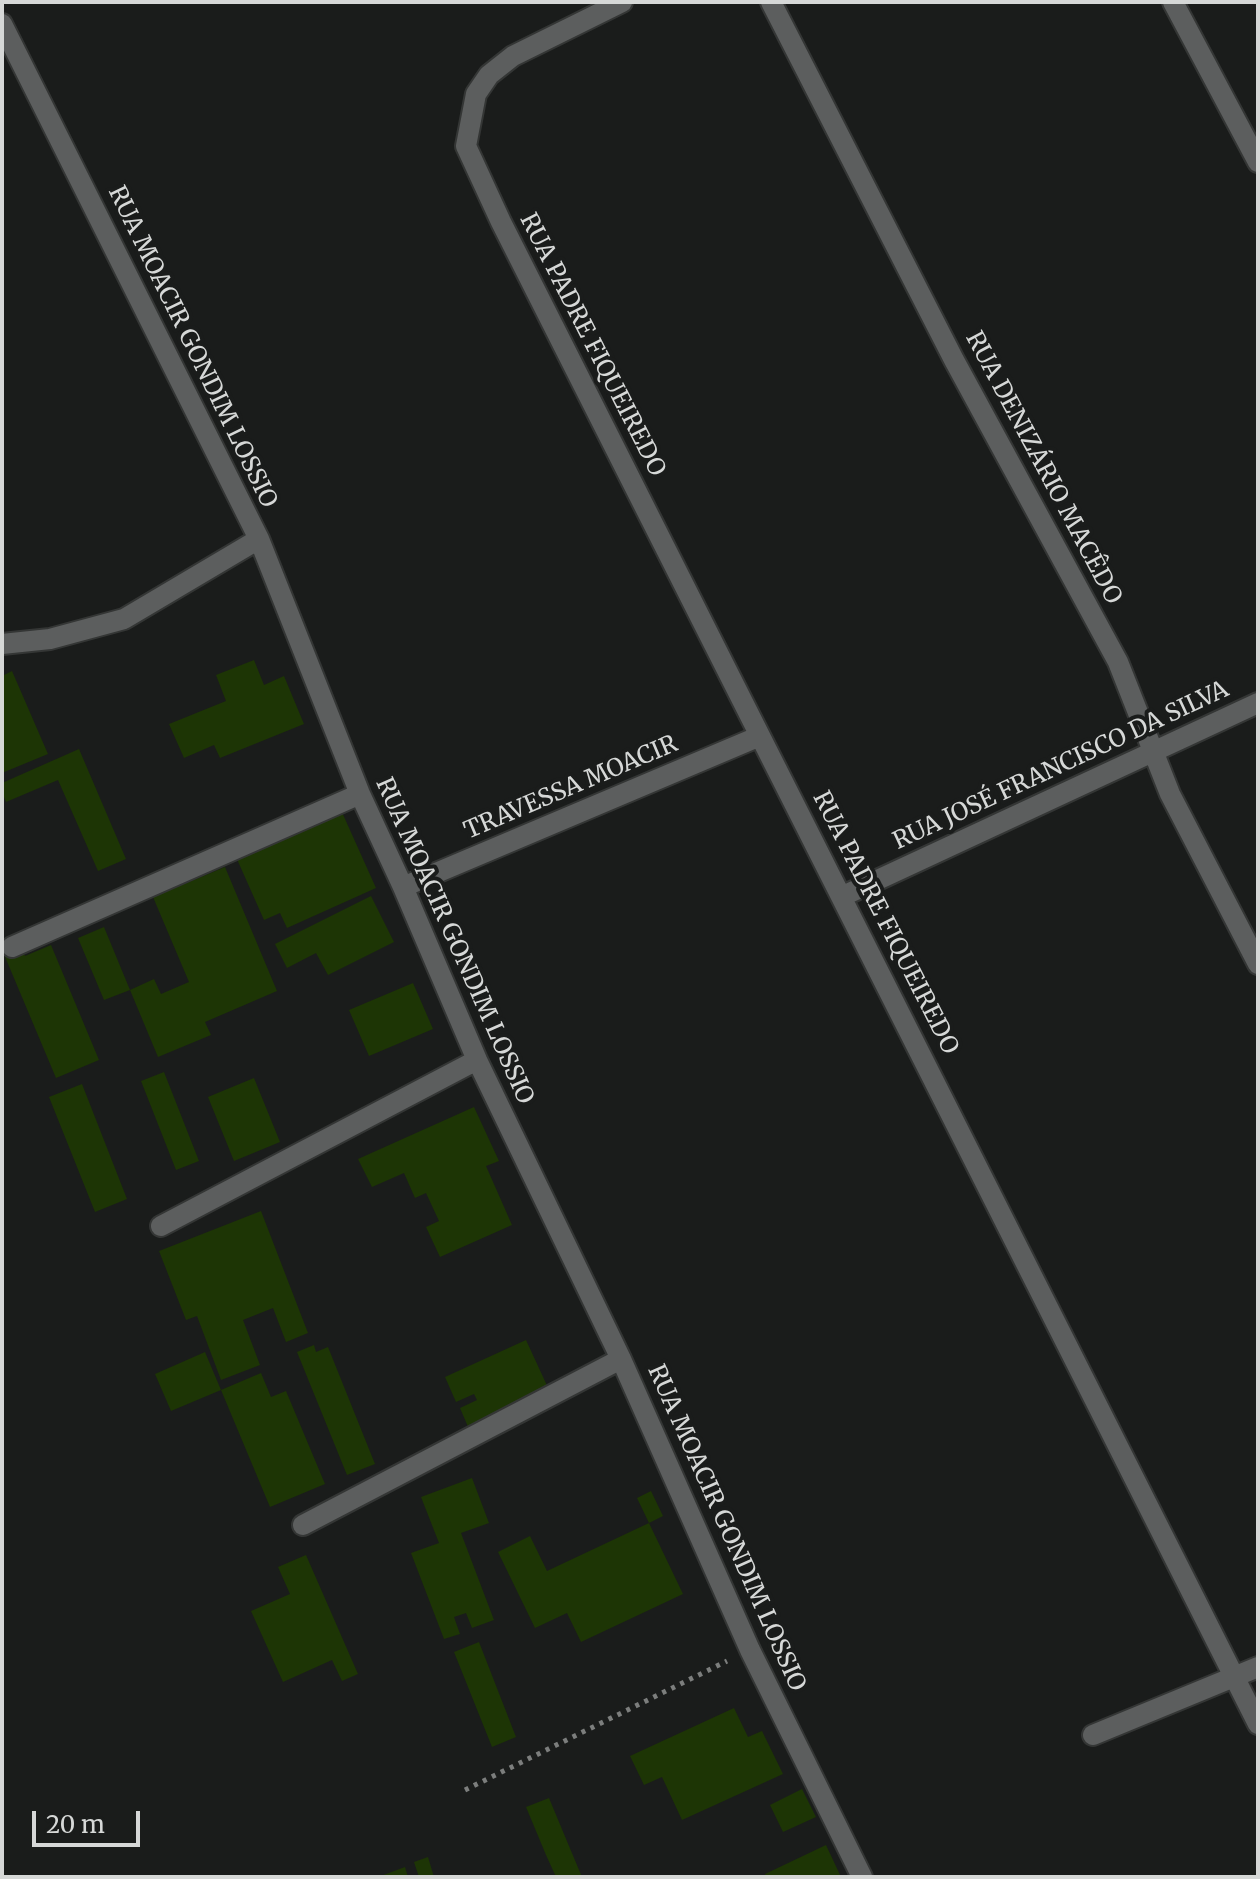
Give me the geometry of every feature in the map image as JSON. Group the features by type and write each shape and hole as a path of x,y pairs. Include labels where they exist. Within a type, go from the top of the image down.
{"street":[{"name":"RUA PADRE FIQUEIREDO","path":"622,2 513,56 489,75 476,94 466,146 501,222 1258,1724"},
{"name":"RUA DENIZÁRIO MACÊDO","path":"771,2 954,360 1118,662 1170,794 1258,964"},
{"path":"1173,2 1258,162"},
{"name":"RUA MOACIR GONDIM LOSSIO","path":"2,24 259,539 360,794 477,1060 621,1359 750,1650 862,1877"},
{"path":"2,644 50,639 124,619 259,539"},
{"name":"RUA JOSÉ FRANCISCO DA SILVA","path":"843,896 1258,703"},
{"name":"TRAVESSA MOACIR","path":"403,887 760,736"},
{"path":"12,947 360,794"},
{"path":"161,1226 477,1060"},
{"path":"303,1525 621,1359"},
{"path":"1093,1735 1258,1667"}],"path":[{"path":"465,1790 750,1650"}],"building":[{"path":"254,660 264,685 284,676 304,724 220,758 214,745 184,758 169,724 226,701 216,675"},
{"path":"12,671 48,754 2,773 2,676"},
{"path":"79,749 126,859 98,871 58,780 6,802 2,792 2,783"},
{"path":"341,810 376,888 287,928 280,913 264,920 236,857"},
{"path":"225,867 277,991 205,1022 211,1035 158,1057 130,990 154,979 161,994 189,982 153,897"},
{"path":"371,896 394,942 328,975 316,953 287,968 275,944"},
{"path":"104,927 130,990 104,1000 78,938"},
{"path":"20,945 25,956 51,945 99,1060 56,1078 3,952"},
{"path":"413,983 433,1029 369,1056 349,1010"},
{"path":"164,1072 199,1161 176,1170 141,1081"},
{"path":"254,1078 280,1142 234,1161 208,1097"},
{"path":"82,1084 127,1199 95,1212 49,1097"},
{"path":"474,1107 499,1161 486,1166 512,1225 440,1257 426,1227 439,1221 426,1193 415,1198 404,1173 372,1187 358,1159"},
{"path":"261,1211 308,1333 286,1342 273,1308 243,1320 260,1365 221,1380 197,1316 186,1320 159,1251"},
{"path":"526,1340 550,1392 469,1429 460,1408 477,1400 474,1394 456,1402 445,1377"},
{"path":"314,1345 316,1352 328,1347 375,1464 347,1475 297,1352"},
{"path":"205,1352 221,1390 171,1411 155,1374"},
{"path":"261,1373 271,1397 286,1391 325,1484 270,1507 221,1390"},
{"path":"472,1478 489,1523 461,1533 494,1620 472,1628 466,1613 454,1617 460,1634 444,1639 411,1553 439,1543 421,1497"},
{"path":"651,1491 663,1516 649,1523 637,1498"},
{"path":"649,1523 683,1594 581,1642 567,1613 535,1628 498,1552 530,1536 547,1571"},
{"path":"306,1555 358,1674 342,1681 332,1660 283,1682 251,1611 290,1594 278,1567"},
{"path":"479,1642 516,1737 492,1747 454,1652"},
{"path":"734,1708 748,1737 762,1731 783,1774 682,1820 662,1777 644,1785 630,1756"},
{"path":"802,1789 816,1817 783,1832 770,1805"},
{"path":"549,1798 582,1877 556,1877 546,1855 526,1807"},
{"path":"826,1845 841,1877 766,1877 765,1874"},
{"path":"428,1857 434,1877 419,1877 414,1862"},
{"path":"405,1867 408,1877 378,1877"}]}
